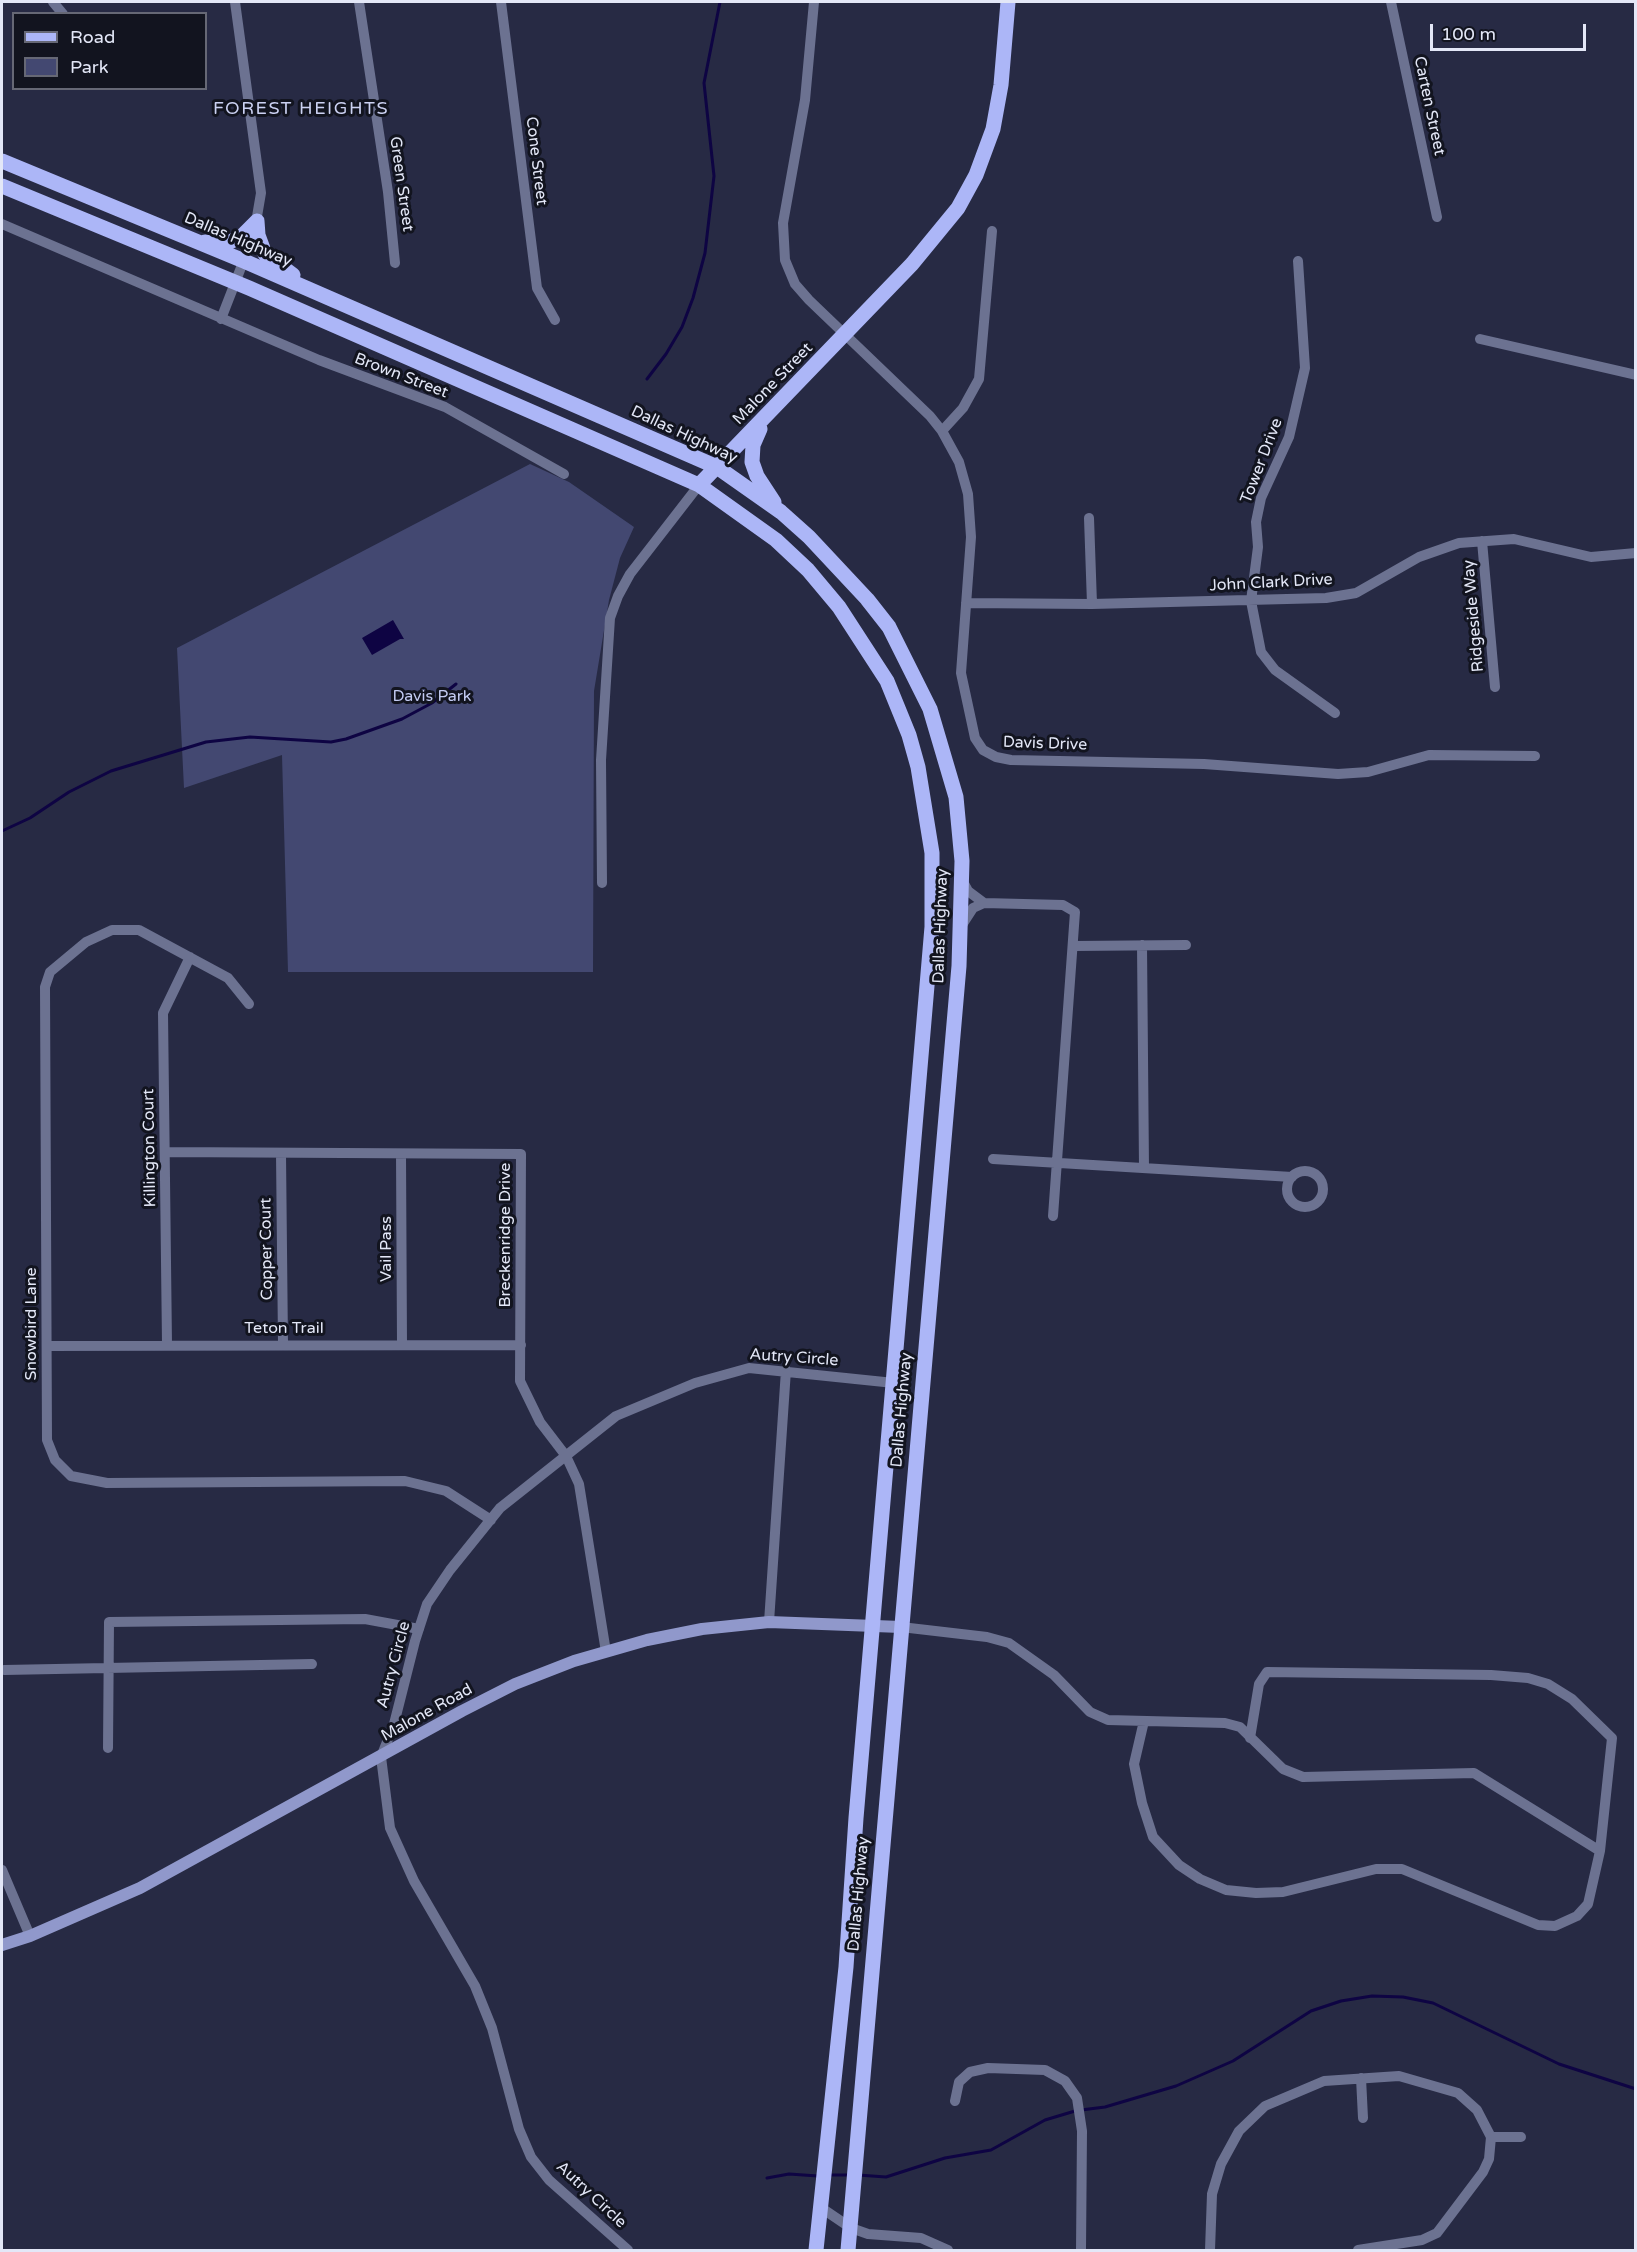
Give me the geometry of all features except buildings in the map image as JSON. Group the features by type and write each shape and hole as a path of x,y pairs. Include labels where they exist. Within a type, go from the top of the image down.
{"main road":[{"path":"844,335 938,236 958,208 976,175 998,109 1008,2"},
{"name":"Dallas Highway","path":"2,161 244,261 717,467 781,512 809,537 867,599 889,627 904,654 936,724 953,787 959,829 962,880 961,926 848,2250"},
{"name":"Dallas Highway","path":"2,186 236,282 699,485 776,540 808,570 839,607 886,681 909,735 918,767 932,853 932,927 872,1625 846,1967 816,2250"},
{"path":"192,241 230,242 243,235 257,221"},
{"path":"257,221 261,245 269,259 328,298"},
{"name":"Malone Street","path":"699,485 844,335"},
{"path":"768,416 756,435 752,462 757,476 781,512"}],"street":[{"path":"221,319 257,221 261,194 235,2"},
{"name":"Green Street","path":"359,2 388,192 395,263"},
{"name":"Cone Street","path":"501,2 537,288 555,320"},
{"path":"814,2 806,100 783,223 782,242 784,260 795,284 844,335"},
{"name":"Carten Street","path":"1391,2 1437,217"},
{"name":"Brown Street","path":"2,224 373,382 445,407 564,474"},
{"path":"942,431 963,408 979,379 992,231"},
{"name":"Tower Drive","path":"1298,261 1305,368 1289,437 1261,498 1256,522 1258,547 1251,601 1262,652 1275,670 1335,713"},
{"name":"Davis Drive","path":"844,335 909,394 942,431 958,462 968,494 971,537 961,659 963,683 975,738 983,750 996,757 1011,760 1204,764 1338,774 1368,772 1429,755 1535,756"},
{"path":"1480,339 1635,375"},
{"name":"Malone Street","path":"602,883 601,760 607,639 612,611 630,574 699,485"},
{"path":"1089,518 1092,604"},
{"name":"John Clark Drive","path":"966,603 1092,604 1326,598 1356,592 1419,557 1459,543 1514,539 1591,557 1635,553"},
{"name":"Ridgeside Way","path":"1482,542 1495,687"},
{"path":"962,880 968,891 984,903"},
{"path":"961,926 973,908 984,903 1063,905 1073,908 1076,912 1053,1216"},
{"name":"Snowbird Lane","path":"249,1004 228,978 139,930 112,930 86,942 50,972 45,987 47,1440 55,1460 71,1476 107,1483 405,1481 446,1491 491,1520"},
{"path":"1142,945 1144,1168"},
{"path":"1074,946 1186,945"},
{"name":"Killington Court","path":"167,1344 163,1013 190,957"},
{"name":"Breckenridge Drive","path":"166,1152 521,1154 520,1381 540,1422 566,1456 579,1484 606,1652"},
{"name":"Copper Court","path":"281,1154 283,1344"},
{"name":"Vail Pass","path":"401,1154 402,1344"},
{"path":"993,1159 1292,1177"},
{"name":"Teton Trail","path":"47,1346 521,1344"},
{"name":"Autry Circle","path":"628,2250 549,2180 531,2157 519,2129 492,2028 475,1986 414,1881 390,1828 381,1758 394,1724 419,1629 428,1604 500,1508 616,1416 695,1383 749,1368 786,1370 894,1383"},
{"path":"769,1622 786,1370"},
{"path":"108,1748 109,1622 365,1619 419,1629"},
{"name":"Malone Road","path":"2,1945 140,1888 515,1684 606,1652 647,1640 702,1629 769,1622 901,1627"},
{"path":"901,1627 987,1637 1009,1643 1054,1675 1090,1712 1108,1720 1225,1723 1240,1727 1283,1769 1303,1777 1474,1773 1600,1851"},
{"path":"4,1670 312,1664"},
{"path":"1144,1721 1134,1764 1142,1803 1153,1837 1179,1865 1200,1879 1226,1890 1257,1893 1283,1892 1376,1869 1402,1869 1538,1925 1555,1926 1577,1916 1588,1904 1600,1851 1612,1738 1572,1699 1548,1684 1528,1678 1491,1675 1267,1672 1259,1684 1250,1738"},
{"path":"2,1870 30,1935"},
{"path":"955,2102 959,2082 970,2072 988,2068 1045,2070 1065,2081 1077,2098 1082,2131 1081,2250"},
{"path":"1210,2250 1212,2194 1221,2164 1239,2131 1265,2106 1324,2081 1361,2078 1399,2076 1458,2093 1478,2110 1491,2137 1490,2159 1483,2172 1437,2233 1422,2240 1358,2250"},
{"path":"1361,2078 1363,2118"},
{"path":"1491,2137 1521,2137"},
{"path":"820,2207 851,2228 868,2234 921,2238 948,2250"}],"green space":[{"name":"Davis Park","path":"530,464 569,482 634,527 620,558 609,600 594,691 593,972 288,972 282,755 184,788 177,648"}],"shaded area":[{"path":"393,620 404,639 372,655 362,638"}],"waterway":[{"path":"647,379 666,354 682,327 693,298 705,253 714,176 704,83 720,2"},
{"path":"2,831 30,818 69,792 111,771 206,742 250,737 331,742 346,739 402,719 432,703 456,684"},
{"path":"1081,2110 1105,2107 1176,2086 1233,2061 1311,2011 1341,2001 1372,1996 1403,1997 1433,2003 1559,2064 1636,2089"},
{"path":"858,2175 886,2177 945,2158 991,2150 1045,2120 1075,2111"},
{"path":"767,2178 789,2174 818,2176"},
{"path":"828,2175 848,2175"}],"district":[{"name":"FOREST HEIGHTS","path":"301,109"}]}
